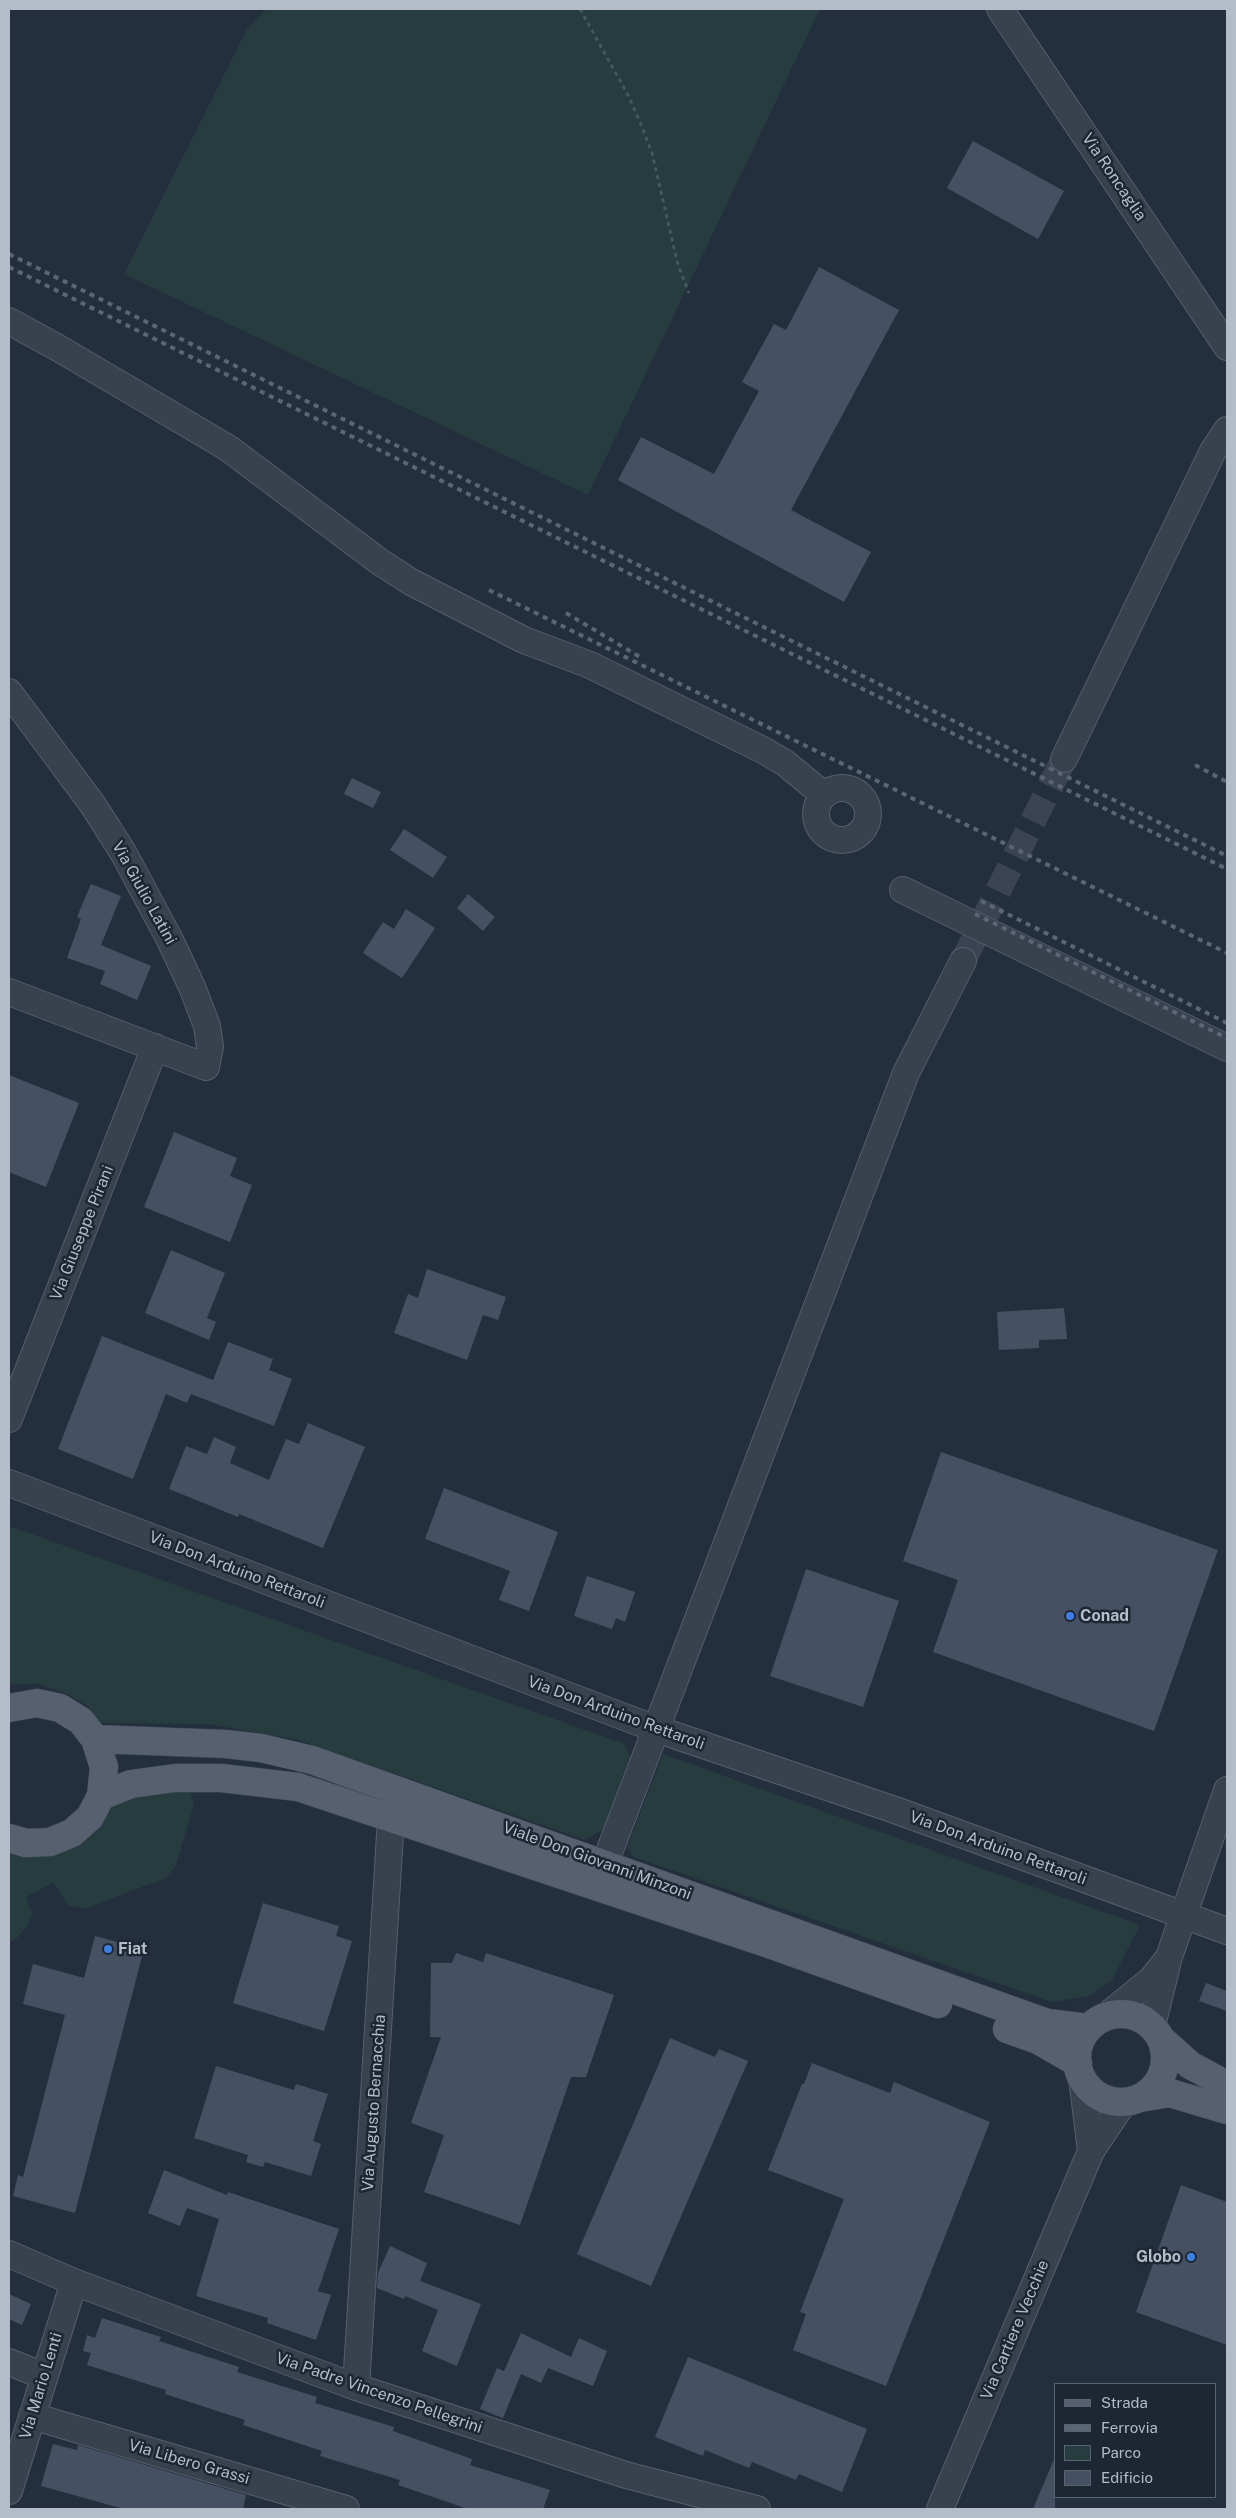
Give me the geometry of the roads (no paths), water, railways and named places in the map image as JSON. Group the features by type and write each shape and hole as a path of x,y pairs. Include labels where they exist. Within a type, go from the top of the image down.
{"main road":[{"path":"9,1838 26,1843 50,1842 72,1833 90,1817 101,1796 104,1767 95,1739 81,1721 60,1708 37,1703 10,1705"},
{"name":"Viale Don Giovanni Minzoni","path":"95,1739 226,1744 261,1748 312,1760 1047,2023 1096,2023 1116,2014 1129,2015 1156,2032 1190,2065 1227,2085"},
{"name":"Viale Don Giovanni Minzoni","path":"101,1796 131,1784 174,1778 221,1778 298,1787 766,1944 1038,2040 1080,2070 1089,2088 1111,2101 1132,2100 1170,2093 1227,2110"},
{"path":"1080,2070 1080,2044 1096,2023"},
{"path":"1132,2100 1151,2091 1160,2080 1165,2066 1165,2052 1156,2032"}],"street":[{"name":"Via Roncaglia","path":"1000,9 1227,347"},
{"path":"9,321 228,448 380,562 411,582 524,640 590,665 763,750 785,763 824,795"},
{"path":"1064,759 1213,451 1227,430"},
{"name":"Via Giulio Latini","path":"9,692 93,805 124,854 170,940 192,987 207,1026 210,1048 206,1067 155,1047"},
{"path":"904,890 1227,1048"},
{"path":"605,1864 906,1074 963,961"},
{"path":"9,992 155,1047"},
{"name":"Via Giuseppe Pirani","path":"9,1419 155,1047"},
{"name":"Via Don Arduino Rettaroli","path":"9,1483 656,1729 895,1810 1227,1931"},
{"path":"1156,2032 1169,1957 1227,1790"},
{"name":"Via Augusto Bernacchia","path":"356,2387 392,1818"},
{"path":"1096,2023 1152,1979 1169,1957"},
{"name":"Via Cartiere Vecchie","path":"1080,2070 1091,2151"},
{"name":"Via Cartiere Vecchie","path":"940,2509 1091,2151 1132,2100"},
{"name":"Via Padre Vincenzo Pellegrini","path":"9,2254 74,2282 356,2387 626,2475 757,2509"},
{"name":"Via Mario Lenti","path":"9,2491 74,2282"},
{"path":"9,2362 44,2376"},
{"name":"Via Libero Grassi","path":"32,2416 273,2498 346,2509"}],"tunnel":[{"path":"963,961 1064,759"}],"railway":[{"path":"9,254 1227,856"},
{"path":"9,267 1227,869"},
{"path":"489,590 1227,953"},
{"path":"566,613 640,657"},
{"path":"1195,765 1227,782"},
{"path":"981,901 1227,1023"},
{"path":"975,914 1227,1038"}],"place":[{"name":"Conad","path":"1070,1616"},
{"name":"Fiat","path":"108,1949"},
{"name":"Globo","path":"1191,2257"}]}
